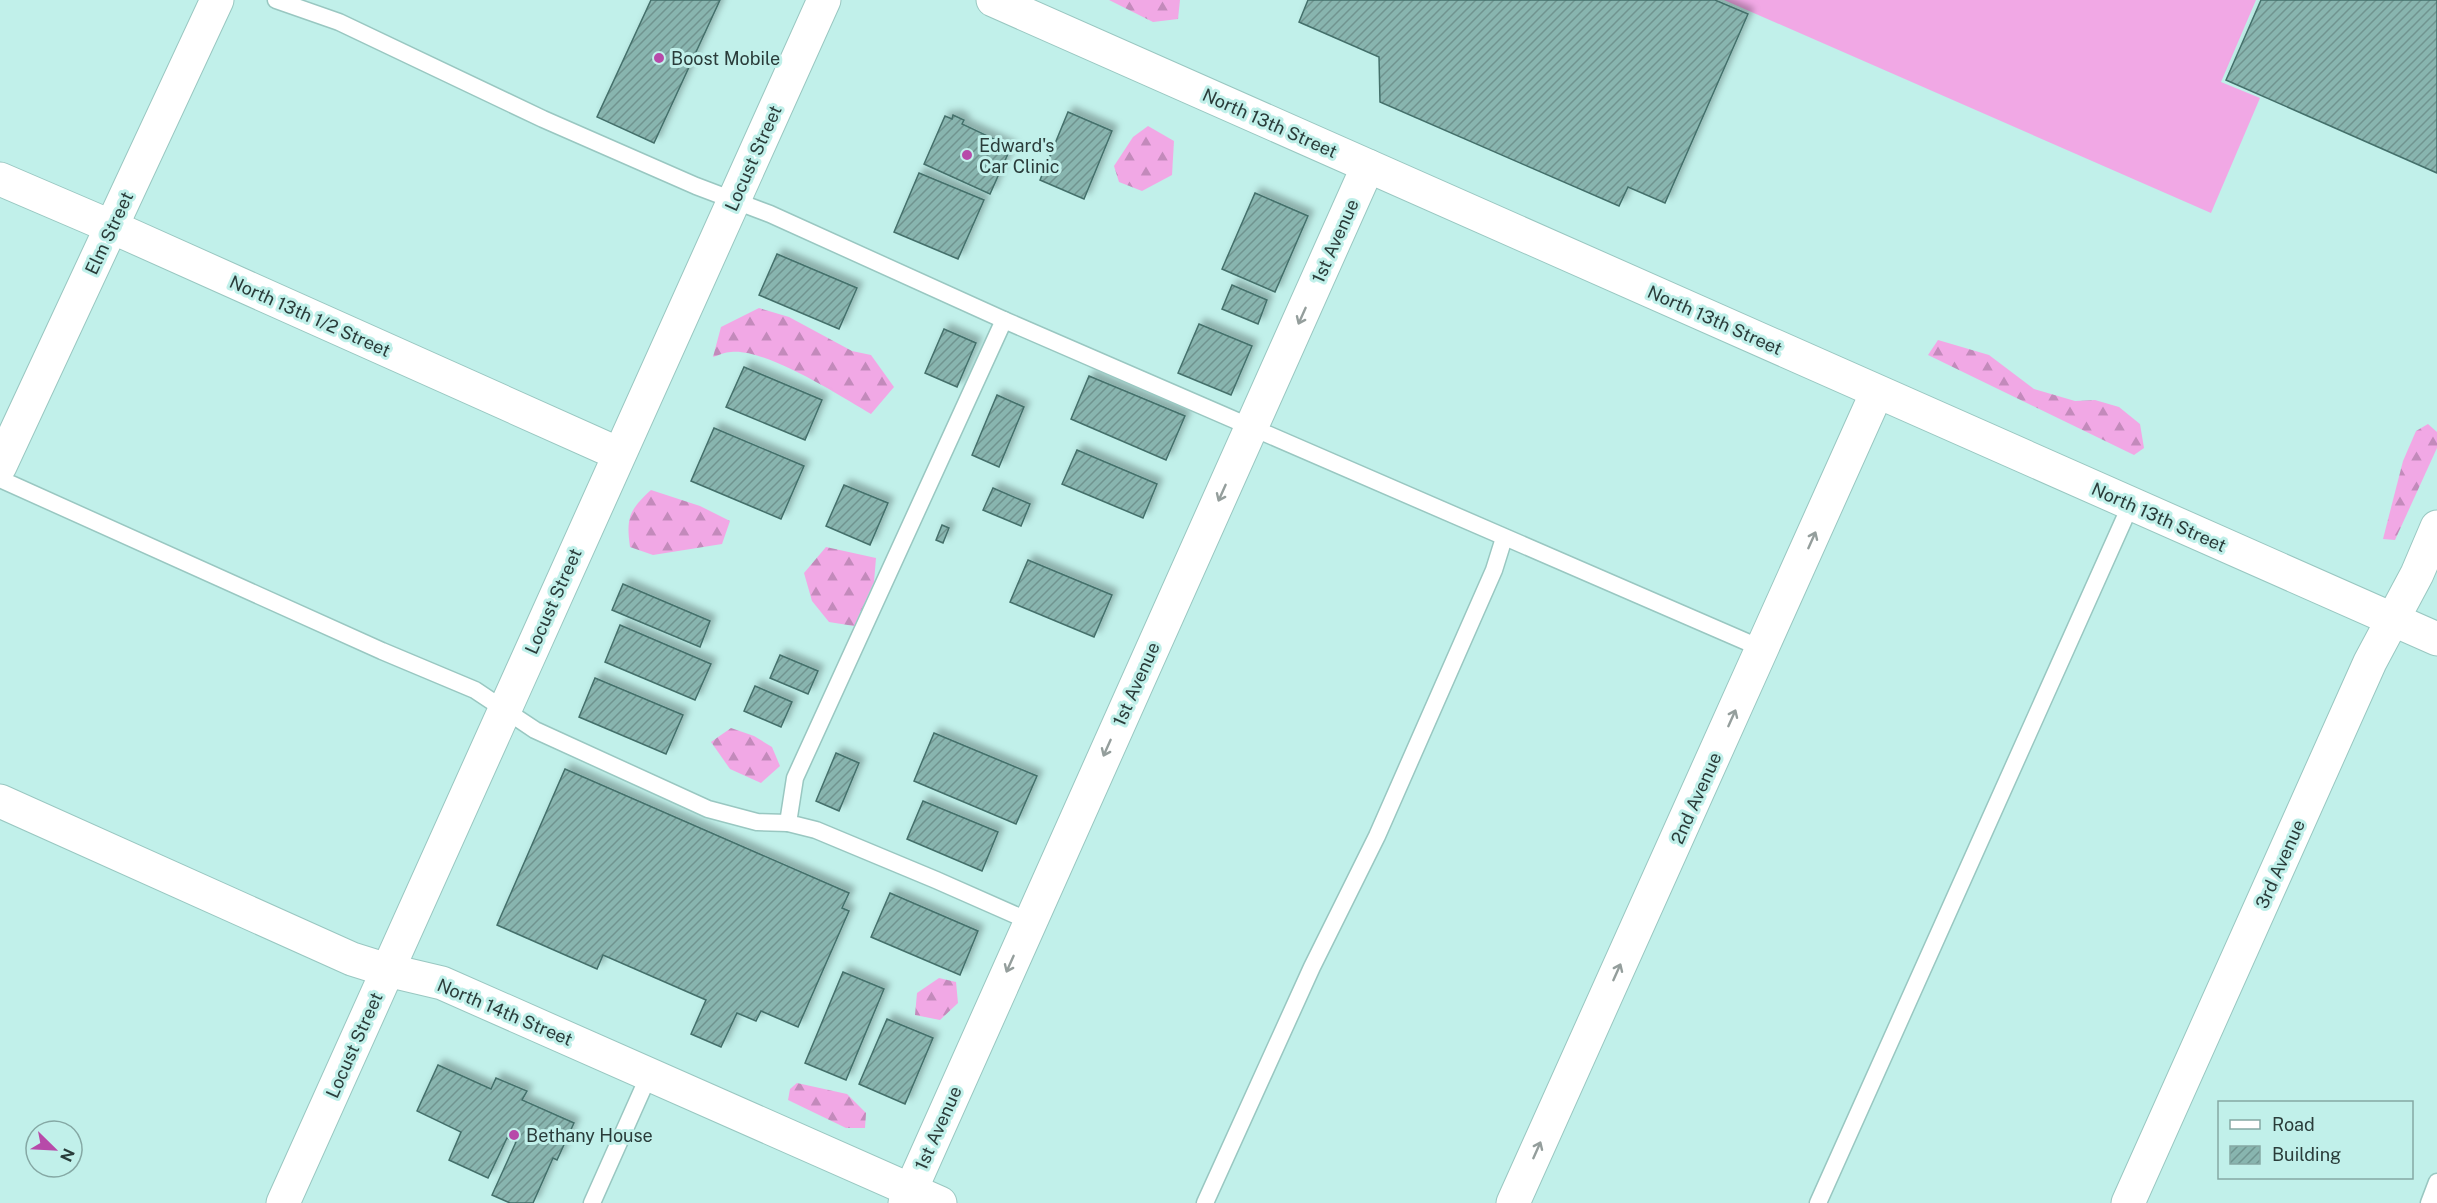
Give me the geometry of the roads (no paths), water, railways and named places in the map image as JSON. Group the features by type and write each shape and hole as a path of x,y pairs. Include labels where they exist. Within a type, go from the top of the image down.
{"street":[{"name":"Elm Street","path":"0,466 217,0"},
{"name":"Locust Street","path":"283,1203 824,0"},
{"name":"North 13th Street","path":"993,0 2437,639"},
{"name":"1st Avenue","path":"908,1197 1029,921 1368,166"},
{"name":"North 13th 1/2 Street","path":"0,179 619,454"},
{"name":"2nd Avenue","path":"1513,1203 1877,392"},
{"name":"3rd Avenue","path":"2128,1203 2370,662 2417,574 2437,527"},
{"name":"North 14th Street","path":"0,801 352,959 387,970 442,982 649,1075 908,1197 940,1203"}],"lane":[{"path":"276,0 339,22 543,119 696,186 734,199 844,246 1004,321 1763,649"},
{"path":"788,823 795,778 1004,321"},
{"path":"0,479 382,651 475,690 535,729 708,809 757,822 788,823 827,835 1029,921"},
{"path":"1818,1203 2131,504"},
{"path":"1206,1203 1312,967 1377,836 1494,570 1504,538"},
{"path":"592,1203 649,1075"},
{"path":"2429,1203 2437,1182"}],"place":[{"name":"Boost Mobile","path":"659,58"},
{"name":"Edward's Car Clinic","path":"967,155"},
{"name":"Bethany House","path":"514,1135"}]}
